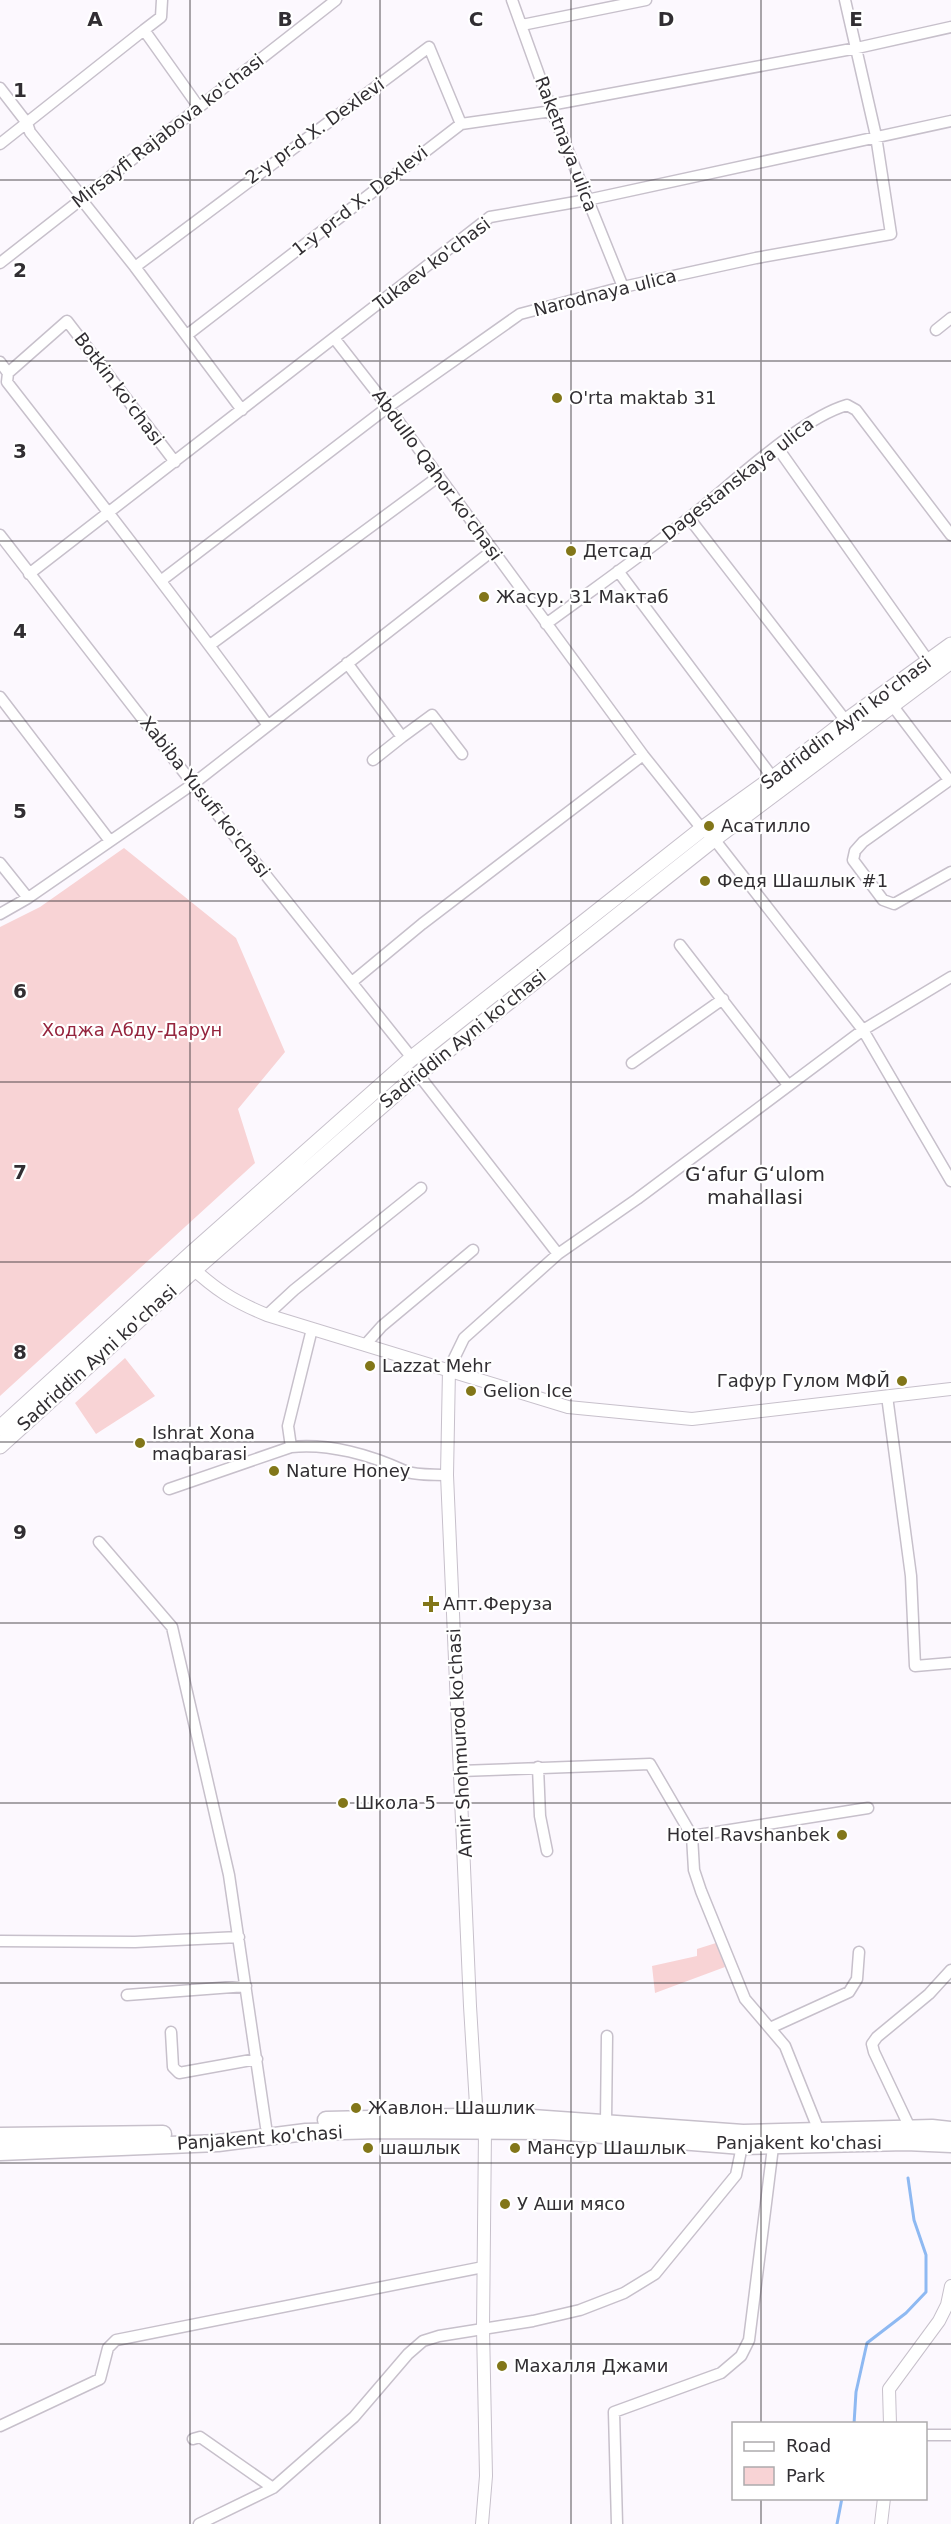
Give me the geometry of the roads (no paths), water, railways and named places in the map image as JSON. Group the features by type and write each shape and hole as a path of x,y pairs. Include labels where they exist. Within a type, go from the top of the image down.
{"main road":[{"name":"Sadriddin Ayni ko'chasi","path":"0,1446 189,1265 412,1058 702,829 951,645"},
{"name":"Sadriddin Ayni ko'chasi","path":"0,1428 189,1265 418,1074 714,839 951,662"},
{"name":"Panjakent ko'chasi","path":"0,2136 179,2134 373,2117 482,2123 742,2146 914,2142 951,2144"},
{"name":"Panjakent ko'chasi","path":"0,2152 218,2143 340,2131 482,2123 606,2122 743,2133 909,2128 951,2130"}],"street":[{"path":"0,144 161,17 162,0"},
{"name":"Mirsayfi Rajabova ko'chasi","path":"0,263 336,0"},
{"name":"Raketnaya ulica","path":"512,0 551,108 623,287"},
{"path":"522,25 646,0"},
{"path":"845,0 876,136"},
{"name":"1-y pr-d X. Dexlevi","path":"187,335 461,124 857,48 951,27"},
{"path":"144,30 198,106"},
{"name":"2-y pr-d X. Dexlevi","path":"135,267 429,47 461,124"},
{"path":"0,88 27,123 30,132 242,410"},
{"name":"Tukaev ko'chasi","path":"29,574 490,217 587,200 876,136 951,122"},
{"name":"Narodnaya ulica","path":"162,580 388,407 520,314 623,287 756,258 891,234 876,136"},
{"path":"936,330 951,318"},
{"name":"Botkin ko'chasi","path":"8,373 67,321 175,462"},
{"name":"Abdullo Qahor ko'chasi","path":"334,338 388,407 644,755 702,829 714,839 863,1030 946,1161 951,1181"},
{"path":"0,362 8,373 7,382 108,514 162,580 267,724"},
{"name":"Dagestanskaya ulica","path":"546,624 814,420 847,405 856,410 949,528"},
{"path":"777,447 929,662"},
{"path":"210,645 438,477"},
{"path":"688,518 846,721"},
{"name":"Xabiba Yusufi ko'chasi","path":"0,534 193,784 412,1058"},
{"path":"0,914 28,898 193,784 267,724 492,551"},
{"path":"618,571 773,777"},
{"path":"347,663 402,737"},
{"path":"0,697 110,841"},
{"path":"892,705 950,779 863,842 855,851 853,860 883,900 894,904 951,872"},
{"path":"373,760 432,715 462,754"},
{"path":"352,982 422,924 644,755"},
{"path":"0,863 28,898"},
{"path":"680,945 788,1085"},
{"path":"449,1369 464,1338 558,1254 637,1199 863,1030 951,977"},
{"path":"632,1063 723,999"},
{"path":"418,1074 558,1254"},
{"path":"267,1315 294,1290 421,1188"},
{"path":"365,1345 382,1326 473,1250"},
{"path":"189,1265 234,1301 267,1315 568,1407 692,1419 951,1389"},
{"path":"291,1448 288,1426 312,1329"},
{"name":"Amir Shohmurod ko'chasi","path":"449,1369 447,1475 470,2006 476,2105 482,2123 486,2476 482,2524"},
{"path":"887,1396 911,1576 915,1666 951,1663"},
{"path":"169,1489 291,1448 311,1445 389,1463 406,1472 447,1475"},
{"path":"99,1542 172,1627 229,1875 266,2127"},
{"path":"460,1771 650,1764 692,1836 694,1870 745,1999 785,2046 819,2132"},
{"path":"538,1767 540,1816 547,1851"},
{"path":"692,1836 868,1808"},
{"path":"0,1941 135,1942 239,1937"},
{"path":"770,2028 849,1992 857,1979 859,1952"},
{"path":"909,2128 872,2044 877,2037 929,1994 951,1970"},
{"path":"127,1995 246,1986"},
{"path":"171,2032 173,2067 179,2073 256,2059"},
{"path":"606,2122 607,2036"},
{"path":"199,2524 273,2488 354,2417 408,2354 423,2341 580,2310 624,2293 655,2274 736,2175 742,2146"},
{"path":"617,2524 614,2412 721,2373 741,2356 749,2340 773,2147"},
{"path":"0,2426 100,2379 108,2348 116,2340 483,2267"},
{"path":"891,2422 889,2389 939,2320 951,2286"},
{"path":"927,2434 951,2435"},
{"path":"193,2439 200,2437 273,2488"},
{"path":"881,2524 884,2500"}],"waterway":[{"path":"854,2422 856,2392 867,2343 906,2313 926,2292 926,2255 914,2220 908,2178"},
{"path":"837,2524 842,2500"}],"place":[{"name":"O'rta maktab 31","path":"557,398"},
{"name":"Детсад","path":"571,551"},
{"name":"Жасур. 31 Мактаб","path":"484,597"},
{"name":"Асатилло","path":"709,826"},
{"name":"Федя Шашлык #1","path":"705,881"},
{"name":"Lazzat Mehr","path":"370,1366"},
{"name":"Гафур Гулом МФЙ","path":"902,1381"},
{"name":"Gelion Ice","path":"471,1391"},
{"name":"Ishrat Хоnа mаqbаrasi","path":"140,1443"},
{"name":"Nature Honey","path":"274,1471"},
{"name":"Апт.Феруза","path":"431,1604"},
{"name":"Школа 5","path":"343,1803"},
{"name":"Hotel Ravshanbek","path":"842,1835"},
{"name":"Жавлон. Шашлик","path":"356,2108"},
{"name":"шашлык","path":"368,2148"},
{"name":"Мансур Шашлык","path":"515,2148"},
{"name":"У Аши мясо","path":"505,2204"},
{"name":"Махалля Джами","path":"502,2366"}],"district":[{"name":"Gʻafur Gʻulom mahallasi","path":"755,1186"}],"park label":[{"name":"Ходжа Абду-Дарун","path":"132,1030"}]}
